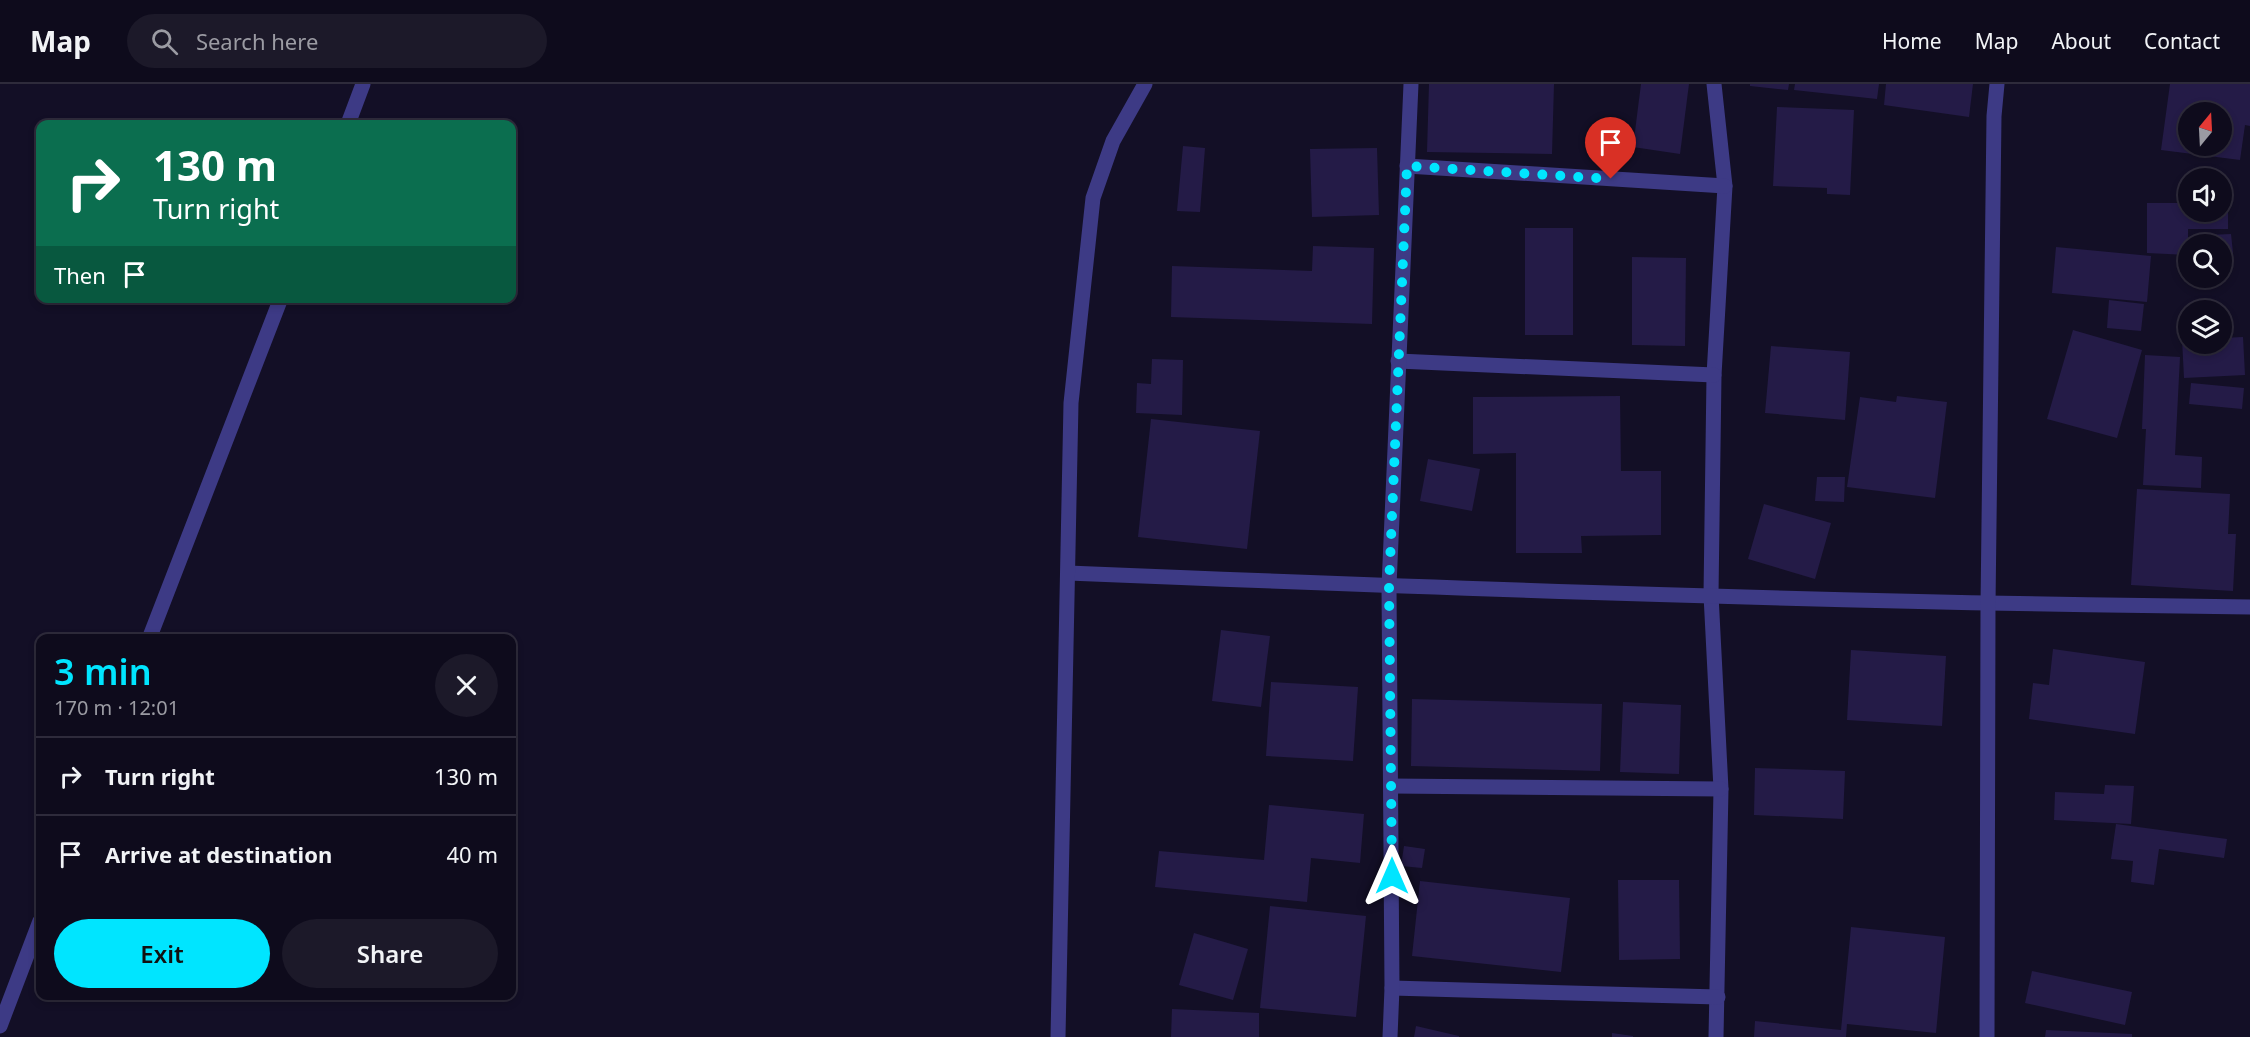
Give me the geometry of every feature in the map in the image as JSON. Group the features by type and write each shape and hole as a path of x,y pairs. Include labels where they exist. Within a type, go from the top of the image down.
{"street":[{"path":"350,120 363,84"},
{"path":"1058,1037 1071,403 1093,198 1113,141 1145,84"},
{"path":"1390,1037 1392,988 1389,586 1411,84"},
{"path":"1714,84 1725,186 1714,375 1711,595 1721,789 1716,1037"},
{"path":"1987,1037 1988,605 1994,116 1997,84"},
{"path":"1407,166 1725,186"},
{"path":"151,634 279,303"},
{"path":"1398,361 1714,375"},
{"path":"1068,573 1389,586 1988,605 2250,607"},
{"path":"1391,786 1721,789"},
{"path":"0,1026 36,932"},
{"path":"1392,988 1718,998"}],"building":[{"path":"1429,84 1554,84 1552,154 1427,152"},
{"path":"1641,84 1689,84 1680,154 1633,147"},
{"path":"1750,84 1789,84 1788,90 1750,86"},
{"path":"1795,84 1879,84 1877,99 1794,90"},
{"path":"1886,84 1973,84 1969,117 1884,105"},
{"path":"2170,84 2250,84 2250,126 2245,125 2240,160 2208,156 2232,156 2232,102 2178,102 2178,152 2161,150"},
{"path":"1777,107 1854,110 1850,195 1827,194 1827,188 1773,186"},
{"path":"1183,146 1205,148 1200,212 1177,211"},
{"path":"1377,148 1379,215 1312,217 1310,149"},
{"path":"2147,203 2178,203 2178,222 2228,222 2228,229 2188,229 2188,234 2178,234 2178,255 2147,253"},
{"path":"1525,228 1573,228 1573,335 1525,335"},
{"path":"1313,246 1374,248 1372,324 1171,317 1172,266 1312,271"},
{"path":"2056,247 2151,256 2147,302 2052,293"},
{"path":"1632,257 1686,258 1685,346 1632,345"},
{"path":"2109,300 2144,304 2141,331 2107,328"},
{"path":"2073,330 2142,350 2117,438 2047,419"},
{"path":"2243,337 2245,375 2184,378 2183,354 2232,354 2232,338"},
{"path":"1771,346 1850,352 1845,420 1765,413"},
{"path":"2145,355 2180,357 2175,455 2202,457 2201,488 2143,485 2146,429 2142,429"},
{"path":"1152,359 1183,360 1182,415 1136,413 1137,383 1151,384"},
{"path":"2191,383 2244,388 2242,409 2189,404"},
{"path":"1620,396 1621,471 1661,471 1661,535 1581,536 1582,553 1516,553 1516,453 1473,454 1473,397"},
{"path":"1897,396 1947,402 1935,498 1847,487 1860,397 1896,402"},
{"path":"1151,419 1260,431 1247,549 1138,537"},
{"path":"1428,459 1480,469 1472,511 1420,501"},
{"path":"1817,477 1845,477 1844,502 1815,501"},
{"path":"2137,489 2230,494 2228,534 2236,534 2233,591 2131,585"},
{"path":"1764,504 1831,523 1815,579 1748,559"},
{"path":"1221,630 1270,636 1261,707 1212,701"},
{"path":"2053,649 2145,662 2135,734 2029,719 2033,683 2049,685"},
{"path":"1851,650 1946,656 1942,726 1847,720"},
{"path":"1271,682 1358,687 1353,761 1266,756"},
{"path":"1412,699 1602,704 1600,771 1411,766"},
{"path":"1623,702 1681,705 1679,774 1620,772"},
{"path":"1755,768 1845,771 1843,819 1754,815"},
{"path":"2105,785 2134,786 2131,824 2054,820 2055,792 2104,794"},
{"path":"1269,805 1364,814 1360,863 1311,858 1307,902 1155,887 1159,851 1264,860"},
{"path":"2116,824 2227,839 2224,858 2159,849 2154,885 2131,882 2133,861 2111,859"},
{"path":"1404,846 1425,849 1422,868 1401,866"},
{"path":"1618,880 1679,880 1680,959 1619,960"},
{"path":"1420,881 1570,898 1561,972 1412,956"},
{"path":"1270,906 1366,916 1356,1017 1260,1008"},
{"path":"1851,927 1945,937 1936,1033 1847,1024 1846,1037 1754,1037 1755,1021 1841,1030"},
{"path":"1194,933 1248,949 1233,1000 1179,985"},
{"path":"2032,971 2132,992 2125,1025 2025,1003"},
{"path":"1172,1009 1259,1013 1259,1037 1171,1037"},
{"path":"1416,1026 1459,1036 1459,1037 1414,1037"},
{"path":"2046,1030 2132,1034 2132,1037 2045,1037"},
{"path":"1612,1033 1633,1036 1633,1037 1612,1037"}],"route":[{"path":"1392,876 1389,586 1407,166 1611,179"}]}
